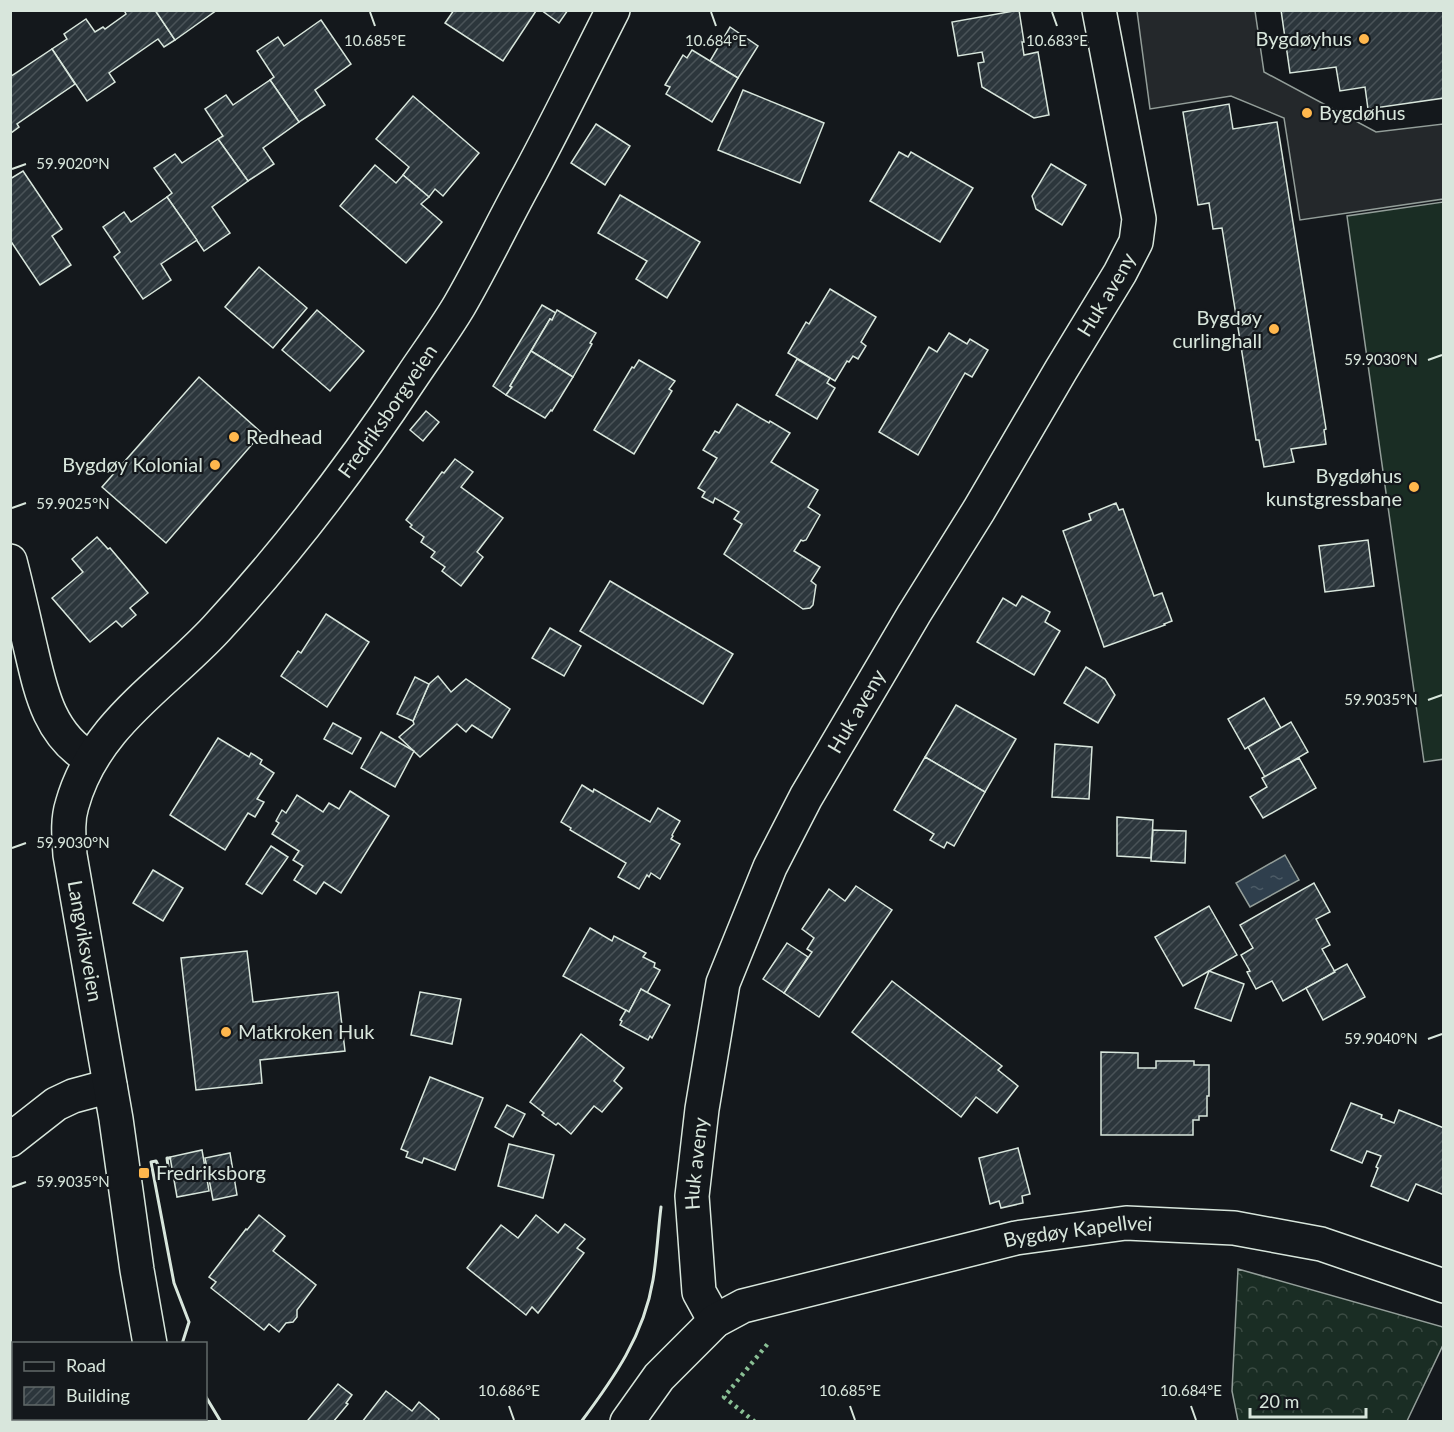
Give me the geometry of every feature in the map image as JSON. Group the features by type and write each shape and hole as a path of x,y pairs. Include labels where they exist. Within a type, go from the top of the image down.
{"street":[{"name":"Fredriksborgveien","path":"91,759 123,717 201,645 250,593 326,499 378,427 458,306 538,160 613,10"},
{"name":"Huk aveny","path":"715,1321 699,1292 692,1196 702,1109 723,983 770,867 806,797 1120,273 1136,242 1139,219 1099,10"},
{"path":"10,561 45,703 68,741 78,752 91,759"},
{"name":"Langviksveien","path":"91,759 71,806 68,828 70,855 110,1086 150,1342"},
{"path":"10,1140 56,1104 73,1096 110,1086"},
{"name":"Bygdøy Kapellvei","path":"715,1321 743,1306 1016,1238 1126,1223 1234,1228 1321,1244 1443,1286"},
{"path":"627,1422 659,1377 715,1321"}],"green space":[{"name":"Bygdøhus kunstgressbane","path":"1443,202 1444,759 1424,762 1347,216"},
{"path":"1238,1269 1443,1327 1443,1345 1407,1421 1238,1421 1232,1391"}],"shaded area":[{"name":"Bygdøhus","path":"1137,11 1255,11 1264,72 1376,132 1443,124 1443,199 1300,220 1284,118 1231,96 1150,109"}],"water":[{"path":"1285,855 1299,880 1250,907 1236,883"}],"building":[{"path":"124,10 155,10 175,40 164,47 158,39 109,73 115,82 87,101 52,49 67,39 64,34 86,19 95,32 103,27 105,29 126,14"},
{"path":"155,10 217,10 175,40"},
{"path":"454,10 536,11 503,61 445,23"},
{"path":"541,10 568,10 559,23"},
{"path":"1019,10 1024,55 1038,52 1049,115 1034,118 982,87 978,63 984,62 982,52 958,56 952,22"},
{"name":"Bygdøyhus","path":"1281,10 1444,10 1444,98 1368,109 1365,87 1340,91 1336,67 1290,73"},
{"path":"321,20 351,64 315,90 325,105 299,122 270,80 274,77 257,51 278,37 284,46"},
{"path":"730,27 758,46 738,78 710,61"},
{"path":"52,49 75,84 17,124 19,127 11,133 10,77"},
{"path":"692,50 738,78 712,122 666,94 670,87 665,85 683,55 687,58"},
{"path":"270,80 299,122 263,148 274,164 248,181 218,139 223,136 205,109 226,95 233,105"},
{"path":"743,90 824,123 800,183 718,150"},
{"path":"413,96 479,153 443,196 435,189 429,197 403,175 409,167 376,139"},
{"name":"Bygdøy curlinghall","path":"1229,104 1233,129 1277,122 1326,429 1324,430 1326,444 1291,449 1294,462 1264,467 1259,440 1256,440 1222,228 1213,229 1209,203 1198,205 1183,112"},
{"path":"596,124 630,146 605,185 571,163"},
{"path":"218,139 248,181 212,207 230,233 204,251 167,197 172,193 154,168 175,154 182,163"},
{"path":"899,152 908,157 911,152 973,188 940,242 870,201"},
{"path":"1051,164 1086,185 1062,225 1036,209 1032,196"},
{"path":"375,165 396,183 403,175 429,197 421,204 442,222 406,263 340,206"},
{"path":"23,171 62,229 52,236 71,265 40,285 10,240 10,179"},
{"path":"620,195 700,242 667,298 636,279 647,261 598,233"},
{"path":"167,197 197,240 161,264 171,280 143,299 114,257 120,252 103,227 124,212 131,222"},
{"path":"259,267 307,308 273,348 225,307"},
{"path":"830,289 876,317 861,342 866,346 858,359 853,356 849,362 847,361 835,381 788,353 806,322 809,324"},
{"path":"542,305 556,313 552,320 550,319 506,395 493,386"},
{"path":"317,310 364,351 330,391 282,350"},
{"path":"557,310 596,333 573,377 531,351"},
{"path":"949,333 967,344 970,339 988,350 972,377 965,373 918,455 879,432 929,347 937,352"},
{"path":"531,351 573,377 552,411 545,418 506,395"},
{"path":"797,359 830,378 827,383 835,388 817,419 776,395"},
{"path":"639,360 675,381 669,389 672,391 634,454 594,430 632,367 634,368"},
{"path":"199,377 262,433 166,543 102,487"},
{"path":"737,404 790,433 771,462 818,490 808,507 820,515 806,540 801,540 794,551 820,567 811,581 816,585 813,605 810,608 803,609 724,554 742,524 734,519 739,512 715,498 713,503 702,497 705,492 698,488 717,458 703,450 715,431 719,433"},
{"path":"426,411 439,422 423,441 410,430"},
{"path":"455,459 473,472 461,487 503,518 477,552 483,557 461,586 442,571 445,567 431,557 435,552 421,542 424,537 410,527 412,525 406,520 442,472 444,473"},
{"path":"1116,503 1119,510 1123,509 1154,596 1162,593 1172,621 1104,647 1063,531 1091,520 1089,514"},
{"path":"97,537 108,549 110,548 148,593 130,608 136,615 122,627 116,621 90,642 52,598 83,572 72,559"},
{"path":"1368,540 1374,586 1325,592 1319,546"},
{"path":"610,581 733,654 703,704 580,631"},
{"path":"1022,596 1050,612 1045,622 1060,631 1034,675 977,642 1003,598 1016,606"},
{"path":"326,614 369,642 327,707 281,676 298,651 301,653"},
{"path":"550,628 581,646 564,676 532,658"},
{"path":"1086,667 1105,679 1115,695 1098,723 1064,703"},
{"path":"438,676 451,692 466,679 510,709 492,738 472,725 466,732 457,724 420,757 399,737 414,724 413,721 429,684"},
{"path":"415,677 429,684 413,721 397,714"},
{"path":"1264,698 1281,728 1245,749 1228,719"},
{"path":"956,705 1016,739 985,792 925,757"},
{"path":"1291,722 1308,752 1265,777 1248,747"},
{"path":"333,723 361,738 352,754 324,739"},
{"path":"381,732 414,751 395,787 361,768"},
{"path":"218,738 249,757 251,753 262,760 260,764 274,773 257,799 264,802 255,817 248,813 225,850 170,815"},
{"path":"1055,744 1092,747 1089,799 1052,797"},
{"path":"925,757 985,792 954,846 947,842 944,848 930,840 934,834 894,810"},
{"path":"1299,758 1316,788 1263,818 1250,797 1267,787 1262,778"},
{"path":"582,785 593,792 594,789 650,822 658,808 680,821 671,839 680,844 660,879 651,873 649,877 647,875 639,889 618,877 626,863 570,830 571,828 561,822"},
{"path":"350,791 389,816 341,893 324,882 316,894 294,880 303,866 293,860 299,851 272,834 279,823 276,821 282,810 286,813 297,795 323,812 329,803 339,809"},
{"path":"1117,817 1153,820 1151,858 1117,856"},
{"path":"1153,830 1186,831 1185,863 1151,861"},
{"path":"271,846 288,857 262,894 246,884"},
{"path":"153,870 183,888 163,921 133,903"},
{"path":"1314,883 1330,912 1316,919 1330,945 1322,949 1335,972 1283,1001 1272,981 1256,989 1241,955 1253,948 1240,925"},
{"path":"856,886 892,910 819,1017 784,993 812,952 807,949 814,938 802,929 829,889 845,901"},
{"path":"1209,906 1237,955 1183,986 1155,937"},
{"path":"590,928 612,941 614,936 646,953 643,957 655,963 654,967 660,970 647,993 641,989 629,1012 563,976"},
{"path":"787,943 808,957 784,993 763,979"},
{"path":"247,951 253,1002 338,992 345,1051 260,1060 262,1083 196,1090 181,958"},
{"path":"1347,964 1365,997 1323,1020 1306,988"},
{"path":"1209,971 1244,984 1231,1021 1195,1008"},
{"path":"892,981 1002,1066 998,1070 1018,1086 997,1113 976,1097 961,1117 852,1032"},
{"path":"641,989 670,1005 652,1038 650,1036 648,1040 620,1025 622,1021 620,1020 626,1010 629,1012"},
{"path":"420,992 461,999 452,1044 411,1035"},
{"path":"581,1034 624,1068 614,1081 622,1088 602,1112 594,1106 571,1134 558,1123 556,1125 542,1115 544,1113 530,1102"},
{"path":"1101,1052 1138,1053 1138,1068 1156,1068 1156,1061 1194,1061 1194,1065 1209,1065 1207,1116 1199,1116 1199,1120 1193,1120 1193,1135 1101,1135"},
{"path":"430,1077 483,1098 455,1170 424,1158 422,1163 406,1157 408,1152 401,1149"},
{"path":"1351,1103 1382,1115 1381,1118 1394,1123 1399,1110 1444,1128 1444,1195 1416,1184 1408,1201 1371,1186 1381,1156 1367,1151 1362,1163 1331,1150"},
{"path":"507,1105 525,1114 513,1137 495,1127"},
{"path":"509,1144 554,1155 543,1198 498,1186"},
{"path":"1018,1148 1030,1194 1022,1196 1023,1203 1001,1208 999,1201 990,1204 979,1158"},
{"path":"202,1150 209,1191 177,1197 170,1157"},
{"path":"230,1153 237,1195 213,1200 205,1158"},
{"path":"259,1215 285,1236 273,1251 316,1285 297,1310 297,1317 293,1322 286,1323 279,1332 269,1324 264,1330 211,1288 216,1282 209,1277"},
{"path":"536,1215 558,1233 565,1224 585,1239 577,1248 584,1253 538,1313 532,1307 526,1315 467,1268 501,1225 518,1238"},
{"path":"338,1384 352,1395 346,1403 348,1404 333,1422 309,1422 308,1420"},
{"path":"386,1391 412,1411 419,1402 439,1419 438,1422 362,1422"}],"hedge":[{"path":"755,1422 724,1397 770,1341"}],"wall":[{"path":"170,1158 167,1158 168,1166 159,1167 156,1161 151,1162 174,1283 189,1322 183,1342"},
{"path":"581,1422 616,1372 643,1319 656,1262 661,1207"},
{"path":"207,1399 221,1422"}],"place":[{"name":"Bygdøyhus","path":"1364,39"},
{"name":"Bygdøhus","path":"1307,113"},
{"name":"Bygdøy curlinghall","path":"1274,329"},
{"name":"Redhead","path":"234,437"},
{"name":"Bygdøy Kolonial","path":"215,465"},
{"name":"Bygdøhus kunstgressbane","path":"1414,487"},
{"name":"Matkroken Huk","path":"226,1032"},
{"name":"Fredriksborg","path":"144,1173"}]}
